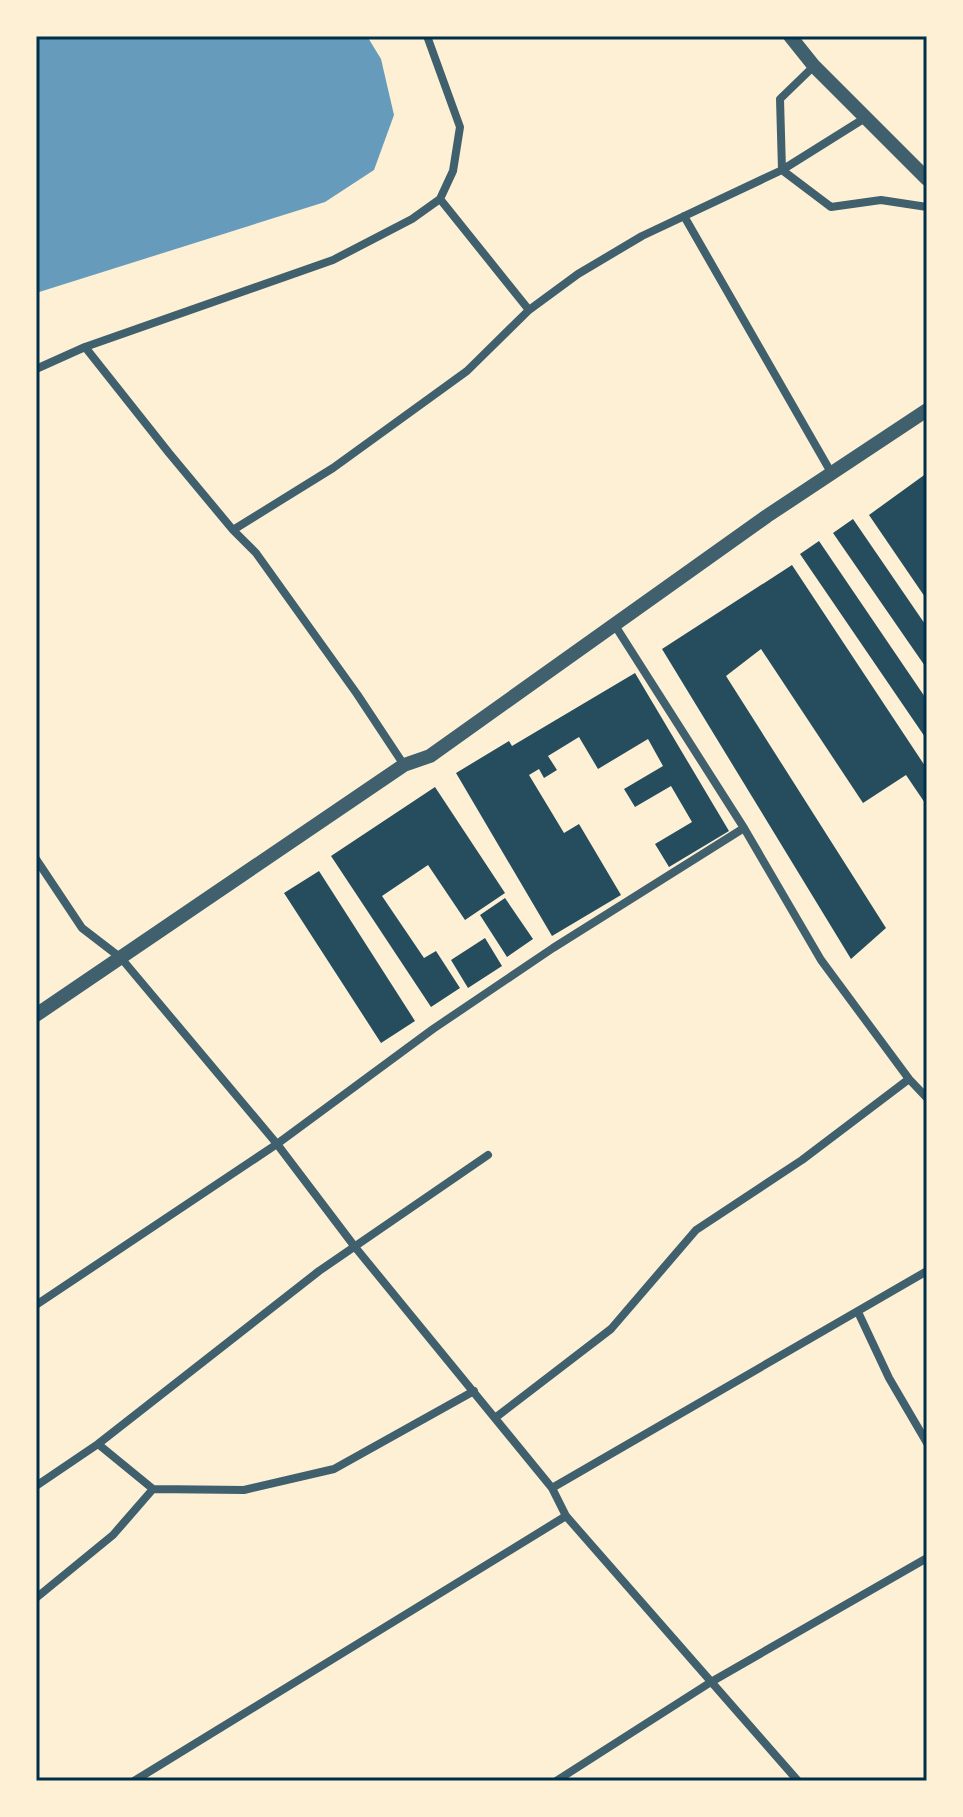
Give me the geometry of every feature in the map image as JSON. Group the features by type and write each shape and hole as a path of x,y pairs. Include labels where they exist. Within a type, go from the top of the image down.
{"street":[{"path":"36,369 85,347 333,260 412,219 440,199 453,171 460,127 427,36"},
{"path":"790,36 814,66 927,179"},
{"path":"782,170 780,99 814,66"},
{"path":"233,530 333,468 467,371 529,310 578,274 642,236 782,170 865,118"},
{"path":"782,170 831,207 881,200 927,207"},
{"path":"440,199 529,310"},
{"path":"684,216 832,474"},
{"path":"85,347 169,453 256,553 404,765"},
{"path":"36,1015 404,765 430,756 613,623 927,410"},
{"path":"613,623 744,828 821,960 909,1079 927,1098"},
{"path":"36,1305 277,1144 433,1029 553,948 744,828"},
{"path":"36,859 82,928 121,958 277,1144 355,1247 552,1488 566,1516 798,1781"},
{"path":"495,1418 611,1329 696,1230 802,1160 909,1079"},
{"path":"36,1486 98,1444 319,1271 488,1155"},
{"path":"552,1488 927,1271"},
{"path":"858,1312 889,1378 927,1443"},
{"path":"98,1444 153,1489 244,1490 334,1469 474,1391"},
{"path":"36,1598 113,1535 153,1489"},
{"path":"134,1781 566,1516"},
{"path":"556,1781 711,1682 927,1558"}],"water":[{"path":"36,36 367,36 381,59 394,115 374,170 325,202 36,293"}],"building":[{"path":"927,473 927,600 869,515"},
{"path":"853,519 927,627 927,669 833,533"},
{"path":"819,541 927,700 927,740 800,554"},
{"path":"792,565 927,769 927,806 906,775 863,803 761,649 726,676 886,928 851,959 662,649"},
{"path":"635,673 729,831 669,867 655,844 692,822 671,786 635,807 624,789 663,766 648,739 598,769 579,737 548,756 557,770 544,778 539,769 529,775 564,833 579,824 621,895 552,936 456,773 509,741 512,746"},
{"path":"435,787 505,893 465,920 428,865 382,896 424,958 436,951 460,988 431,1007 331,856"},
{"path":"319,871 415,1021 381,1043 284,893"},
{"path":"505,898 533,939 507,957 480,915"},
{"path":"485,938 502,966 468,988 451,960"}]}
